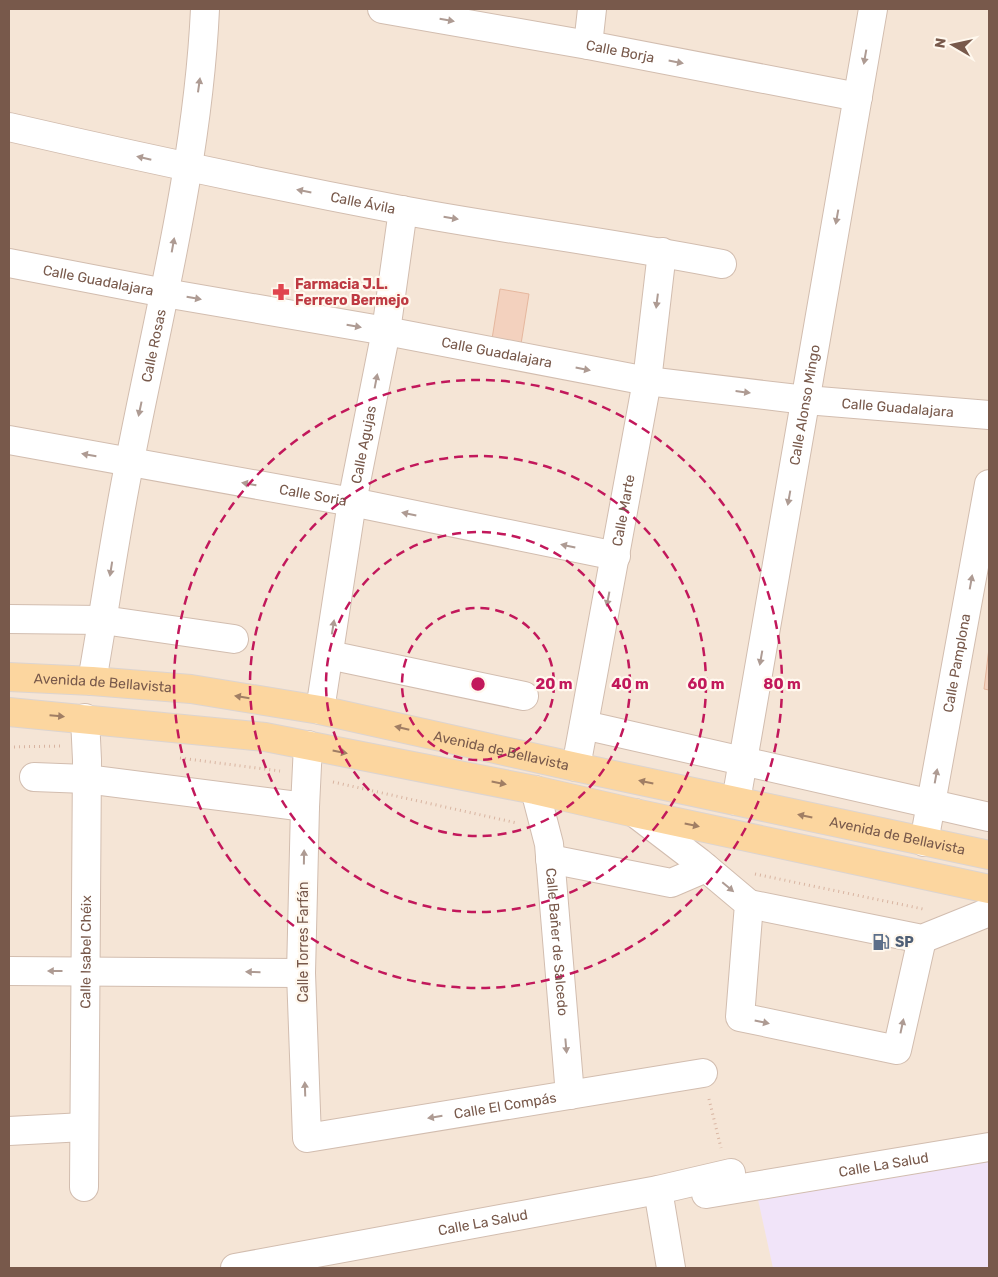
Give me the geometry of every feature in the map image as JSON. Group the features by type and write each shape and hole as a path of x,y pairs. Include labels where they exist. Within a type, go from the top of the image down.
{"main road":[{"name":"Avenida de Bellavista","path":"9,677 191,689 320,710 989,855"},
{"path":"9,712 265,737 535,790 989,889"}],"street":[{"name":"Calle Rosas","path":"92,681 129,462 164,293 187,168 203,58 205,9"},
{"name":"Calle Borja","path":"382,9 588,45 858,97"},
{"path":"588,45 592,9"},
{"name":"Calle Alonso Mingo","path":"736,801 873,9"},
{"name":"Calle Ávila","path":"9,127 187,168 403,210 662,252 722,264"},
{"name":"Calle Agujas","path":"320,710 352,502 386,331 403,210"},
{"name":"Calle Marte","path":"576,767 647,381 662,252"},
{"name":"Calle Guadalajara","path":"9,262 164,293 386,331 647,381 806,400 989,415"},
{"name":"Calle Soria","path":"9,440 352,502 616,556"},
{"name":"Calle Pamplona","path":"924,842 989,484"},
{"path":"9,619 103,620 234,639"},
{"path":"329,655 524,696"},
{"name":"Calle Isabel Chéix","path":"84,1187 85,718"},
{"path":"584,725 989,817"},
{"name":"Calle Torres Farfán","path":"307,1138 301,973 308,746"},
{"path":"34,777 86,779 305,807"},
{"name":"Calle Bañer de Salcedo","path":"535,790 549,844 570,1095"},
{"path":"635,813 749,904 922,939 979,916"},
{"path":"550,859 671,883 706,868"},
{"path":"749,904 740,1017 897,1050 922,939"},
{"path":"9,971 85,970 301,973"},
{"name":"Calle El Compás","path":"307,1138 703,1073"},
{"path":"9,1132 84,1127"},
{"name":"Calle La Salud","path":"235,1268 659,1196 989,1147"},
{"name":"Calle La Salud","path":"659,1196 726,1163"},
{"path":"659,1196 671,1268"}],"path":[{"path":"9,747 68,746"},
{"path":"172,756 287,773"},
{"path":"330,782 519,823"},
{"path":"748,872 979,916"},
{"path":"703,1073 726,1163"}],"shaded area":[{"path":"9,9 989,9 989,1268 9,1268"},
{"path":"989,1137 989,1268 773,1268 757,1195"}],"building":[{"path":"500,289 529,294 521,344 492,339"},
{"path":"989,648 989,690 984,689"}],"place":[{"name":"Farmacia J.L. Ferrero Bermejo","path":"281,292"},
{"name":"SP","path":"881,942"}]}
